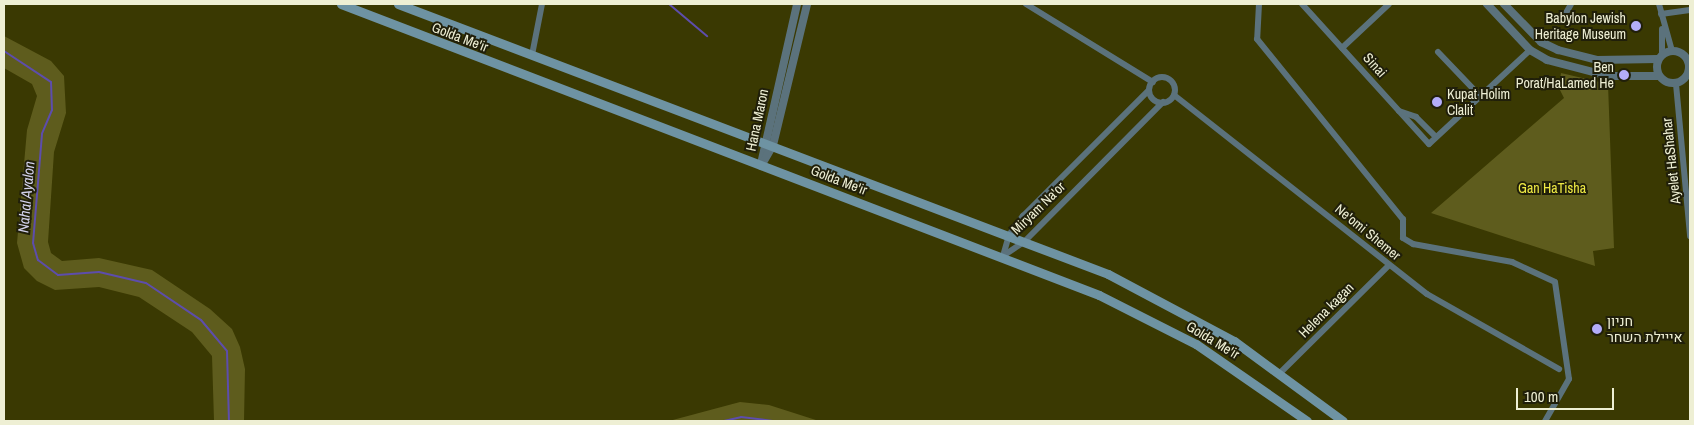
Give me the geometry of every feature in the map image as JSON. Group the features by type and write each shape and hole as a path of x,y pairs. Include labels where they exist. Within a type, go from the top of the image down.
{"main road":[{"name":"Golda Me'ir","path":"344,4 761,166 1003,256 1159,324 1222,360 1308,421"},
{"name":"Golda Me'ir","path":"398,4 1025,241 1170,304 1281,372 1343,421"}],"street":[{"path":"532,55 542,4"},
{"name":"Hana Maron","path":"761,166 763,142 798,4"},
{"name":"Hana Maron","path":"761,166 772,146 807,4"},
{"path":"1026,4 1152,82 1167,78 1174,85 1174,95 1163,102 1153,99 1149,90 1152,82"},
{"path":"1260,4 1257,40 1404,219 1404,238 1413,244 1512,262 1555,282 1569,379 1545,421"},
{"name":"Sinai","path":"1302,4 1429,144 1436,137"},
{"path":"1342,48 1389,4"},
{"path":"1487,4 1530,50 1592,73 1658,76 1676,84 1689,74 1690,63 1682,54 1672,51 1660,57 1597,60 1558,50 1541,42 1504,4"},
{"path":"1563,18 1571,4"},
{"path":"1659,4 1672,51"},
{"path":"1661,14 1690,10"},
{"path":"1658,76 1663,23"},
{"path":"1399,111 1416,117 1436,137 1530,50"},
{"path":"1438,52 1481,97"},
{"name":"Ayelet HaShahar","path":"1676,84 1688,188 1690,236"},
{"name":"Miryam Na'or","path":"1003,256 1009,235 1149,90"},
{"name":"Ne'omi Shemer","path":"1174,95 1268,165 1389,265 1476,325 1560,369"},
{"name":"Miryam Na'or","path":"1003,256 1025,241 1163,102"},
{"name":"Helena kagan","path":"1281,372 1389,265"}],"green space":[{"path":"4,36 51,61 64,76 66,113 54,152 48,242 51,253 62,261 99,258 152,270 210,309 232,329 240,347 245,369 244,421 214,421 212,356 192,332 139,297 99,287 55,290 37,281 24,268 17,243 27,130 37,96 32,84 4,68"},
{"name":"Gan HaTisha","path":"1561,73 1608,84 1614,248 1593,251 1595,266 1431,213 1564,98 1559,88"},
{"path":"740,402 769,405 819,421 669,421"}],"waterway":[{"path":"669,4 707,36"},
{"name":"Nahal Ayalon","path":"4,51 51,82 52,110 42,134 33,243 38,260 58,275 99,272 146,283 201,320 227,351 229,421"},
{"name":"Nahal Ayalon","path":"724,421 741,417 773,421"}],"place":[{"name":"Babylon Jewish Heritage Museum","path":"1636,26"},
{"name":"Ben Porat/HaLamed He","path":"1624,75"},
{"name":"Kupat Holim Clalit","path":"1437,102"},
{"name":"חניון אייילת השחר","path":"1597,329"}]}
